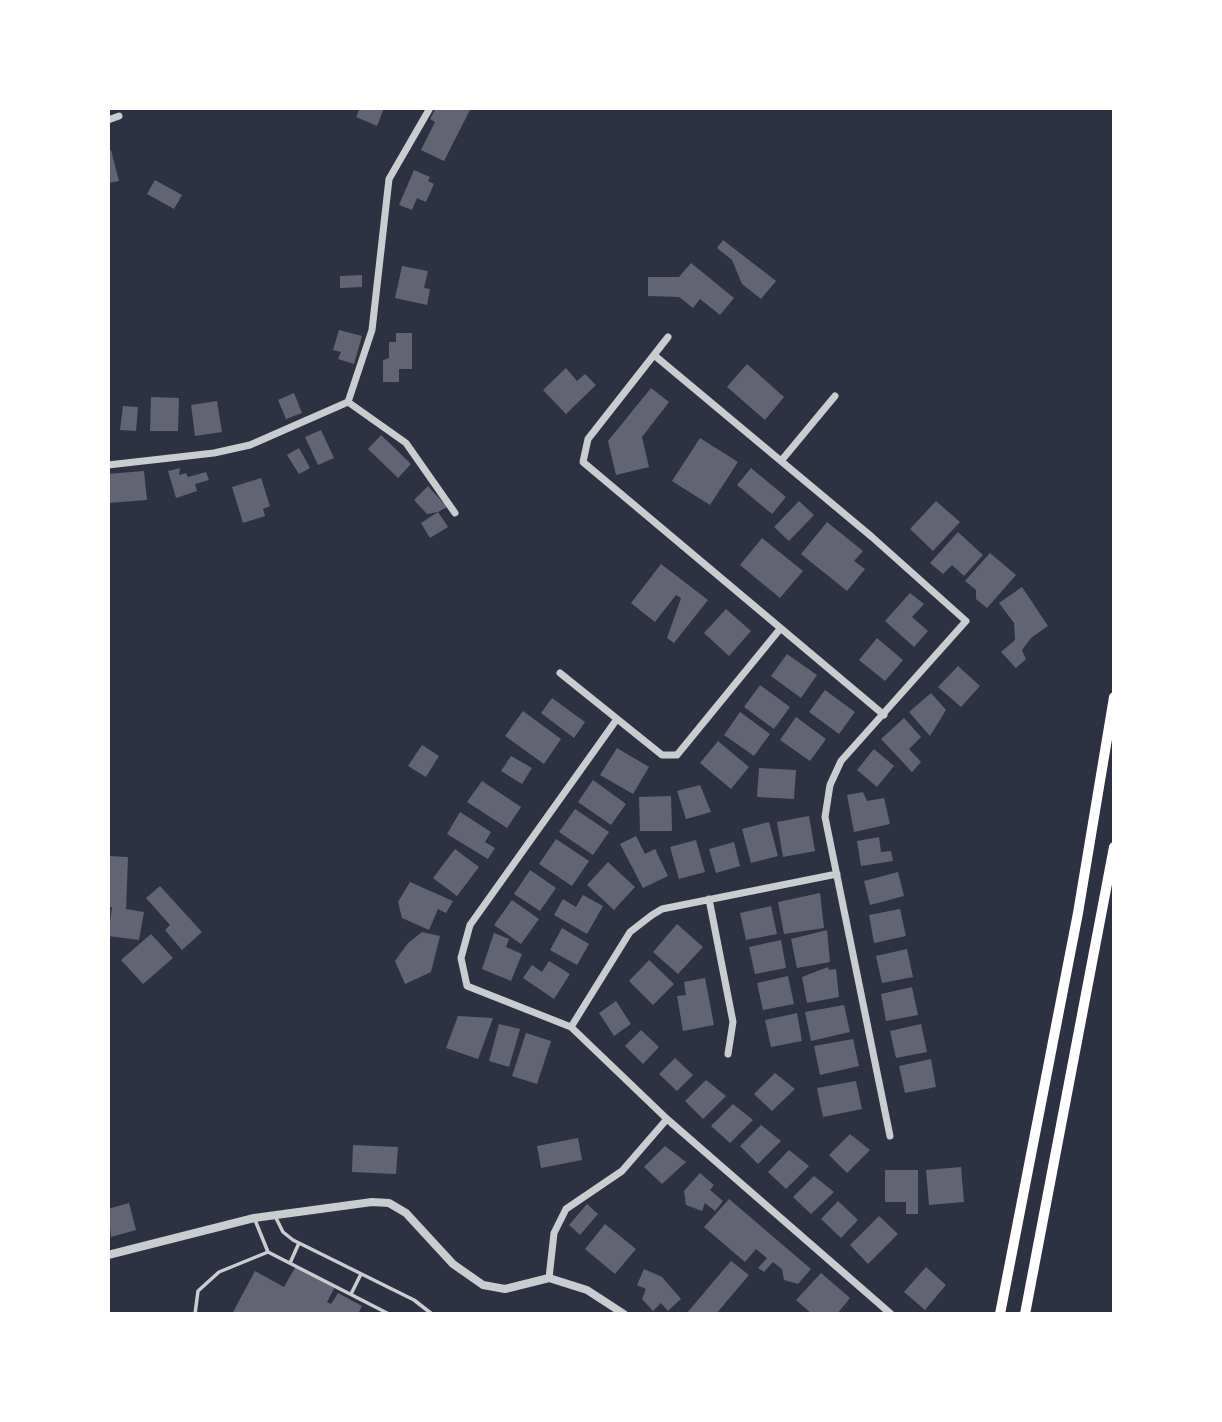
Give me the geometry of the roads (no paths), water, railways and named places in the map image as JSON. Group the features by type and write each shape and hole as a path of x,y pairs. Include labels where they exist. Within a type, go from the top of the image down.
{"main road":[{"path":"1000,1314 1078,913 1114,697"},
{"path":"1025,1314 1114,847"}],"street":[{"path":"108,465 214,453 250,445 348,402 372,330 389,179 430,108"},
{"path":"108,120 119,116"},
{"path":"668,337 587,439 583,462 884,715"},
{"path":"654,355 966,621 841,761 830,785 825,817 890,1136"},
{"path":"781,461 835,396"},
{"path":"348,402 406,443 456,513"},
{"path":"560,673 662,755 677,755 780,629"},
{"path":"617,719 470,925 461,958 467,986 570,1027 667,1119 891,1314"},
{"path":"570,1027 630,932 662,909 837,874"},
{"path":"709,899 733,1022 728,1054"},
{"path":"549,1278 554,1233 566,1209 622,1171 667,1119"},
{"path":"108,1255 254,1218 372,1202 389,1203 407,1213 453,1264 483,1285 505,1289 549,1278 587,1290 624,1314"}],"lane":[{"path":"274,1215 283,1232 299,1243 414,1300 432,1314"},
{"path":"254,1218 268,1252 389,1314"},
{"path":"290,1263 299,1243"},
{"path":"195,1314 198,1291 219,1272 268,1252"},
{"path":"351,1294 362,1274"}]}
